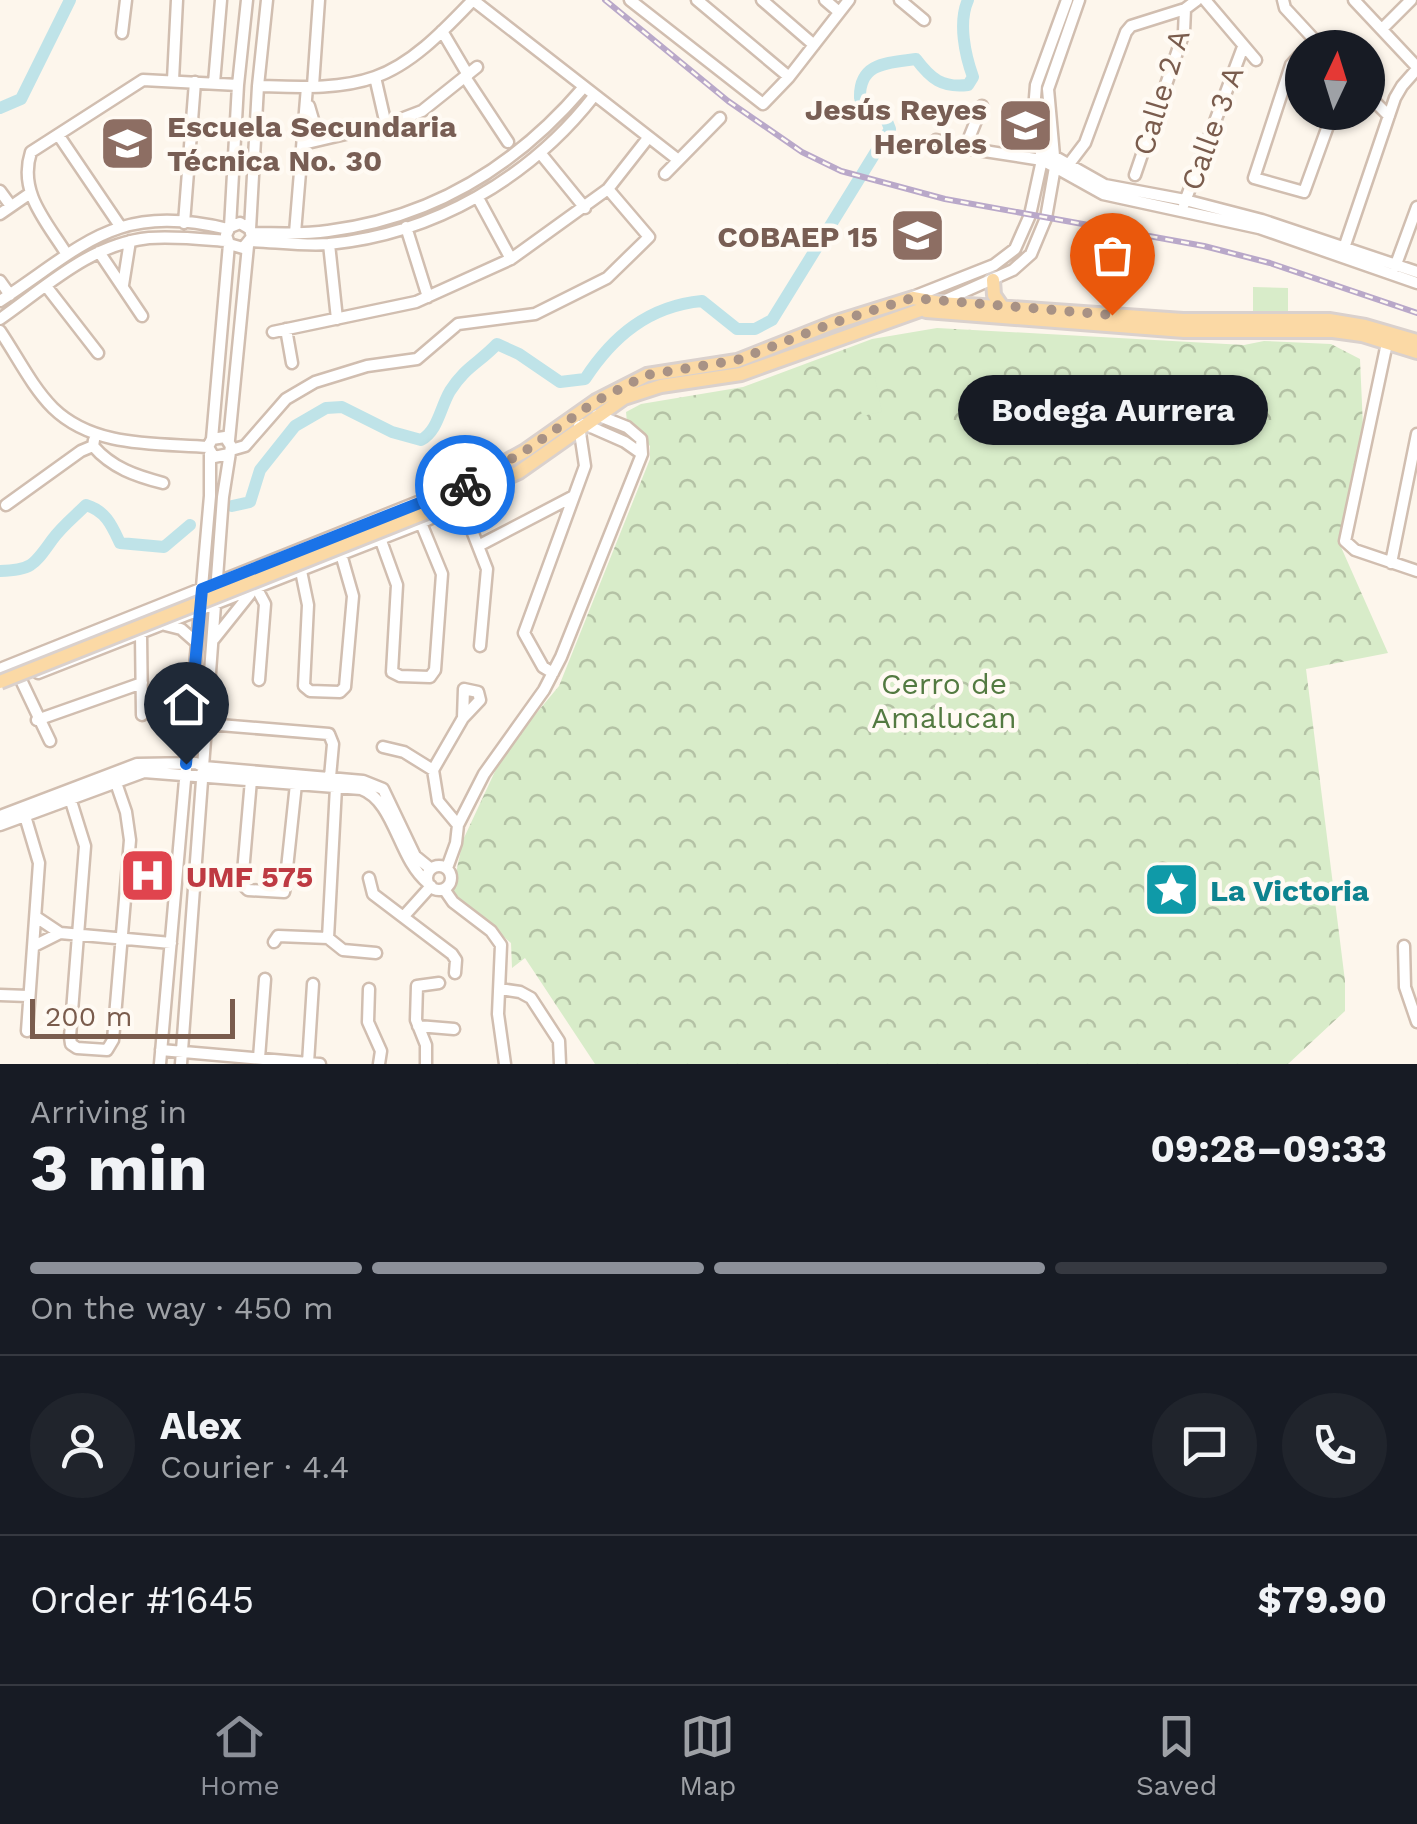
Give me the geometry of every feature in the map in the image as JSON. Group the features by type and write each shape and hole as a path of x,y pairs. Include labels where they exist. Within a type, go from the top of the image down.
{"main road":[{"path":"993,280 994,296 1003,308"},
{"path":"578,423 620,386 647,375 737,360 894,304 940,302 1184,320 1329,320 1417,341"},
{"path":"0,671 462,497 525,451 624,398 661,386 741,374 915,304 1184,331 1334,330 1417,352"},
{"path":"0,685 438,504"}],"street":[{"path":"122,34 126,0"},
{"path":"173,80 177,0"},
{"path":"214,83 221,0"},
{"path":"160,1064 210,496 210,446 247,0"},
{"path":"182,1058 217,583 250,237 267,0"},
{"path":"295,232 319,0"},
{"path":"258,86 308,90 374,77 394,68 442,32 473,0 677,159"},
{"path":"630,0 763,104 789,78 849,0"},
{"path":"697,0 789,78"},
{"path":"762,0 814,46"},
{"path":"825,0 839,12"},
{"path":"900,0 924,20"},
{"path":"915,304 994,265 1015,249 1030,214 1042,155 1034,98 1068,0"},
{"path":"940,302 1013,270 1031,254 1046,218 1060,165 1048,89 1078,0"},
{"path":"1060,165 1084,142 1126,32 1131,26 1184,9 1197,0"},
{"name":"Calle 3 A","path":"1205,0 1256,60"},
{"path":"1283,0 1300,30"},
{"path":"1343,251 1389,116 1402,86 1417,68 1354,0"},
{"path":"1382,29 1412,0"},
{"name":"Calle 2 A","path":"1135,174 1184,32 1184,9"},
{"path":"442,32 508,142"},
{"name":"Calle 3 A","path":"1184,205 1242,47"},
{"path":"303,144 386,125 422,111 470,73"},
{"path":"374,77 386,125"},
{"path":"66,253 29,194 26,167 32,152 144,80 238,85"},
{"path":"184,223 195,82"},
{"path":"1285,82 1254,178 1304,192 1326,130"},
{"path":"0,280 5,298 66,253 120,226 184,223 228,235 238,249 250,237 343,229 388,218 442,200 500,166 531,142 583,88"},
{"path":"308,90 319,140"},
{"path":"0,319 99,252 130,241 228,235 240,224 250,237 328,244 406,228 478,198 541,154 571,126 594,96"},
{"path":"965,148 982,106"},
{"path":"1385,112 1389,116"},
{"path":"665,174 720,118"},
{"path":"59,136 120,226"},
{"path":"273,332 428,297 511,259 608,189 648,138"},
{"path":"936,140 965,148 1042,155 1105,186 1343,251 1417,283"},
{"path":"541,154 585,208"},
{"path":"210,446 219,458 229,448 245,446 286,399 315,382 366,366 417,359 454,325 535,314 606,278 648,237 608,189"},
{"path":"0,191 10,206"},
{"path":"0,214 29,194"},
{"path":"478,198 511,259"},
{"path":"1394,270 1417,207"},
{"path":"406,228 428,297"},
{"path":"123,286 130,241"},
{"path":"328,244 337,319"},
{"path":"99,252 142,316"},
{"path":"1394,270 1417,272"},
{"path":"46,286 98,353"},
{"path":"286,329 292,363"},
{"path":"0,331 50,406 94,440 101,456 131,475 163,482"},
{"path":"1386,343 1345,541 1349,548 1417,571"},
{"path":"444,889 451,882 447,868 458,825 494,755 553,673 642,454 641,439 626,427 596,414"},
{"path":"578,423 625,442 642,454"},
{"path":"553,673 543,668 524,634 585,466 578,423"},
{"path":"1392,562 1417,434"},
{"path":"6,505 94,440 210,446 220,436 229,448"},
{"path":"210,496 224,497"},
{"path":"480,545 574,496"},
{"path":"0,685 164,626 421,523 462,497"},
{"path":"0,671 352,529 462,497"},
{"path":"462,497 487,570 480,646"},
{"path":"550,511 564,525"},
{"path":"380,538 397,585 392,672 430,677 434,670 442,574 421,523"},
{"path":"352,529 359,546"},
{"path":"300,570 308,605 306,690 343,690 353,596 341,554"},
{"path":"236,576 233,589 251,591 265,604 259,680"},
{"path":"213,640 251,591"},
{"path":"177,598 186,603 184,618"},
{"path":"164,626 181,629 197,643"},
{"path":"141,634 142,715"},
{"path":"21,680 50,741"},
{"path":"37,720 142,683"},
{"path":"458,825 438,802 433,770 481,695 464,690 463,718"},
{"path":"207,724 329,734 333,744 333,782 328,938"},
{"path":"383,747 404,752 433,770"},
{"path":"0,826 115,780 144,772 186,769 196,763 204,772 251,780 296,784 363,781 382,789 415,856 431,869"},
{"path":"0,816 137,764 186,769"},
{"path":"204,772 333,782 361,789 380,801 408,862 497,937 502,954 498,1014 504,1064"},
{"path":"70,798 85,846 71,1044 108,1056 113,1040 130,828 115,780"},
{"path":"251,780 244,888 284,892 296,784"},
{"path":"25,816 38,852 27,1031"},
{"path":"431,869 447,868"},
{"path":"404,916 430,884 431,869"},
{"path":"369,878 370,892 452,954 456,960 455,973"},
{"path":"36,918 60,933 170,942"},
{"path":"34,946 60,933"},
{"path":"274,942 278,936 286,935 328,938 342,950 376,953"},
{"path":"1404,946 1406,987 1417,1022"},
{"path":"259,1058 265,979"},
{"path":"426,1064 426,1045 418,1026 418,986 439,983"},
{"path":"308,1063 313,984"},
{"path":"370,989 367,1016 381,1052 380,1064"},
{"path":"500,989 531,998 559,1041 560,1064"},
{"path":"0,995 28,996"},
{"path":"418,1026 454,1029"},
{"path":"161,1050 182,1058 259,1058 320,1064"}],"green space":[{"path":"1253,287 1288,288 1288,312 1253,311"},
{"name":"Cerro de Amalucan","path":"937,328 1244,345 1264,341 1331,344 1360,359 1363,427 1341,547 1388,653 1306,669 1345,981 1345,1011 1288,1064 595,1064 525,958 512,968 511,943 452,892 463,840 504,752 559,686 650,459 650,446 627,422 626,412 641,404 743,387 872,339"},
{"path":"875,377 882,412 862,416 855,380"}],"waterway":[{"path":"0,108 21,99 70,0"},
{"path":"232,506 250,502 260,470 295,426 326,408 342,407 392,432 421,440 435,425 456,383 497,344 560,382 585,379 620,337 665,309 702,301 737,329 755,329 772,320 890,129 886,119 860,98 864,77 877,66 916,59 938,81 968,85 973,77 963,28 968,0"},
{"path":"0,571 31,564 86,505 103,515 120,543 164,547 190,525"}],"railway":[{"path":"605,0 728,101 802,152 841,171 945,199 1204,246 1270,263 1417,313"}],"way so far":[{"path":"465,485 525,451 620,386 647,375 737,360 912,298 1112,315"}],"place":[{"name":"Jesús Reyes Heroles","path":"1026,126"},
{"name":"Escuela Secundaria Técnica No. 30","path":"128,143"},
{"name":"COBAEP 15","path":"917,236"},
{"name":"Bodega Aurrera","path":"1112,315"},
{"name":"UMF 575","path":"147,876"},
{"name":"La Victoria","path":"1171,890"}],"route":[{"path":"186,764 202,589 465,485"}]}
